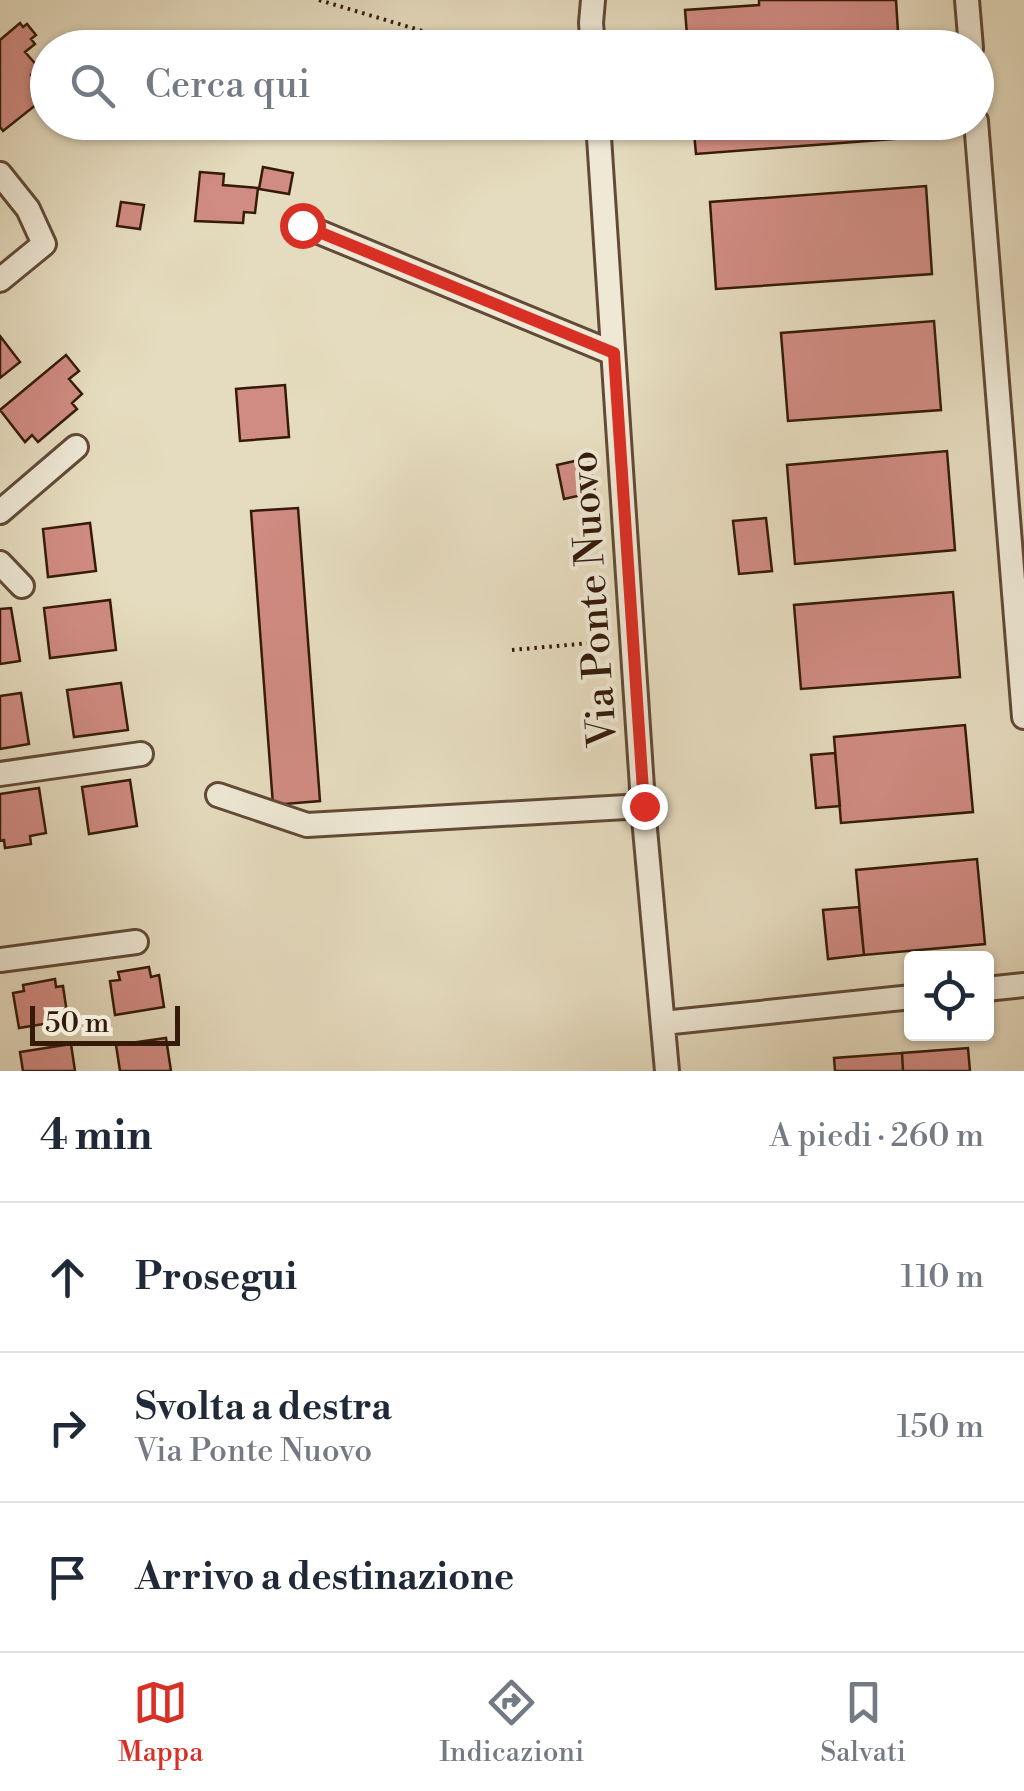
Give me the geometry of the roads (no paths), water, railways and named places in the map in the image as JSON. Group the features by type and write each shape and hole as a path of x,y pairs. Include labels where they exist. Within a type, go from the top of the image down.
{"street":[{"path":"967,0 970,30"},
{"name":"Via Ponte Nuovo","path":"599,140 644,806 667,1071"},
{"path":"978,140 1024,718"},
{"path":"0,174 28,209 44,244 0,280"},
{"path":"302,225 614,353"},
{"path":"0,512 76,447"},
{"path":"0,563 22,586"},
{"path":"0,774 141,754"},
{"path":"218,794 307,825 644,806"},
{"path":"0,960 136,942"},
{"path":"994,988 1024,985"},
{"path":"663,1024 904,998"}]}
